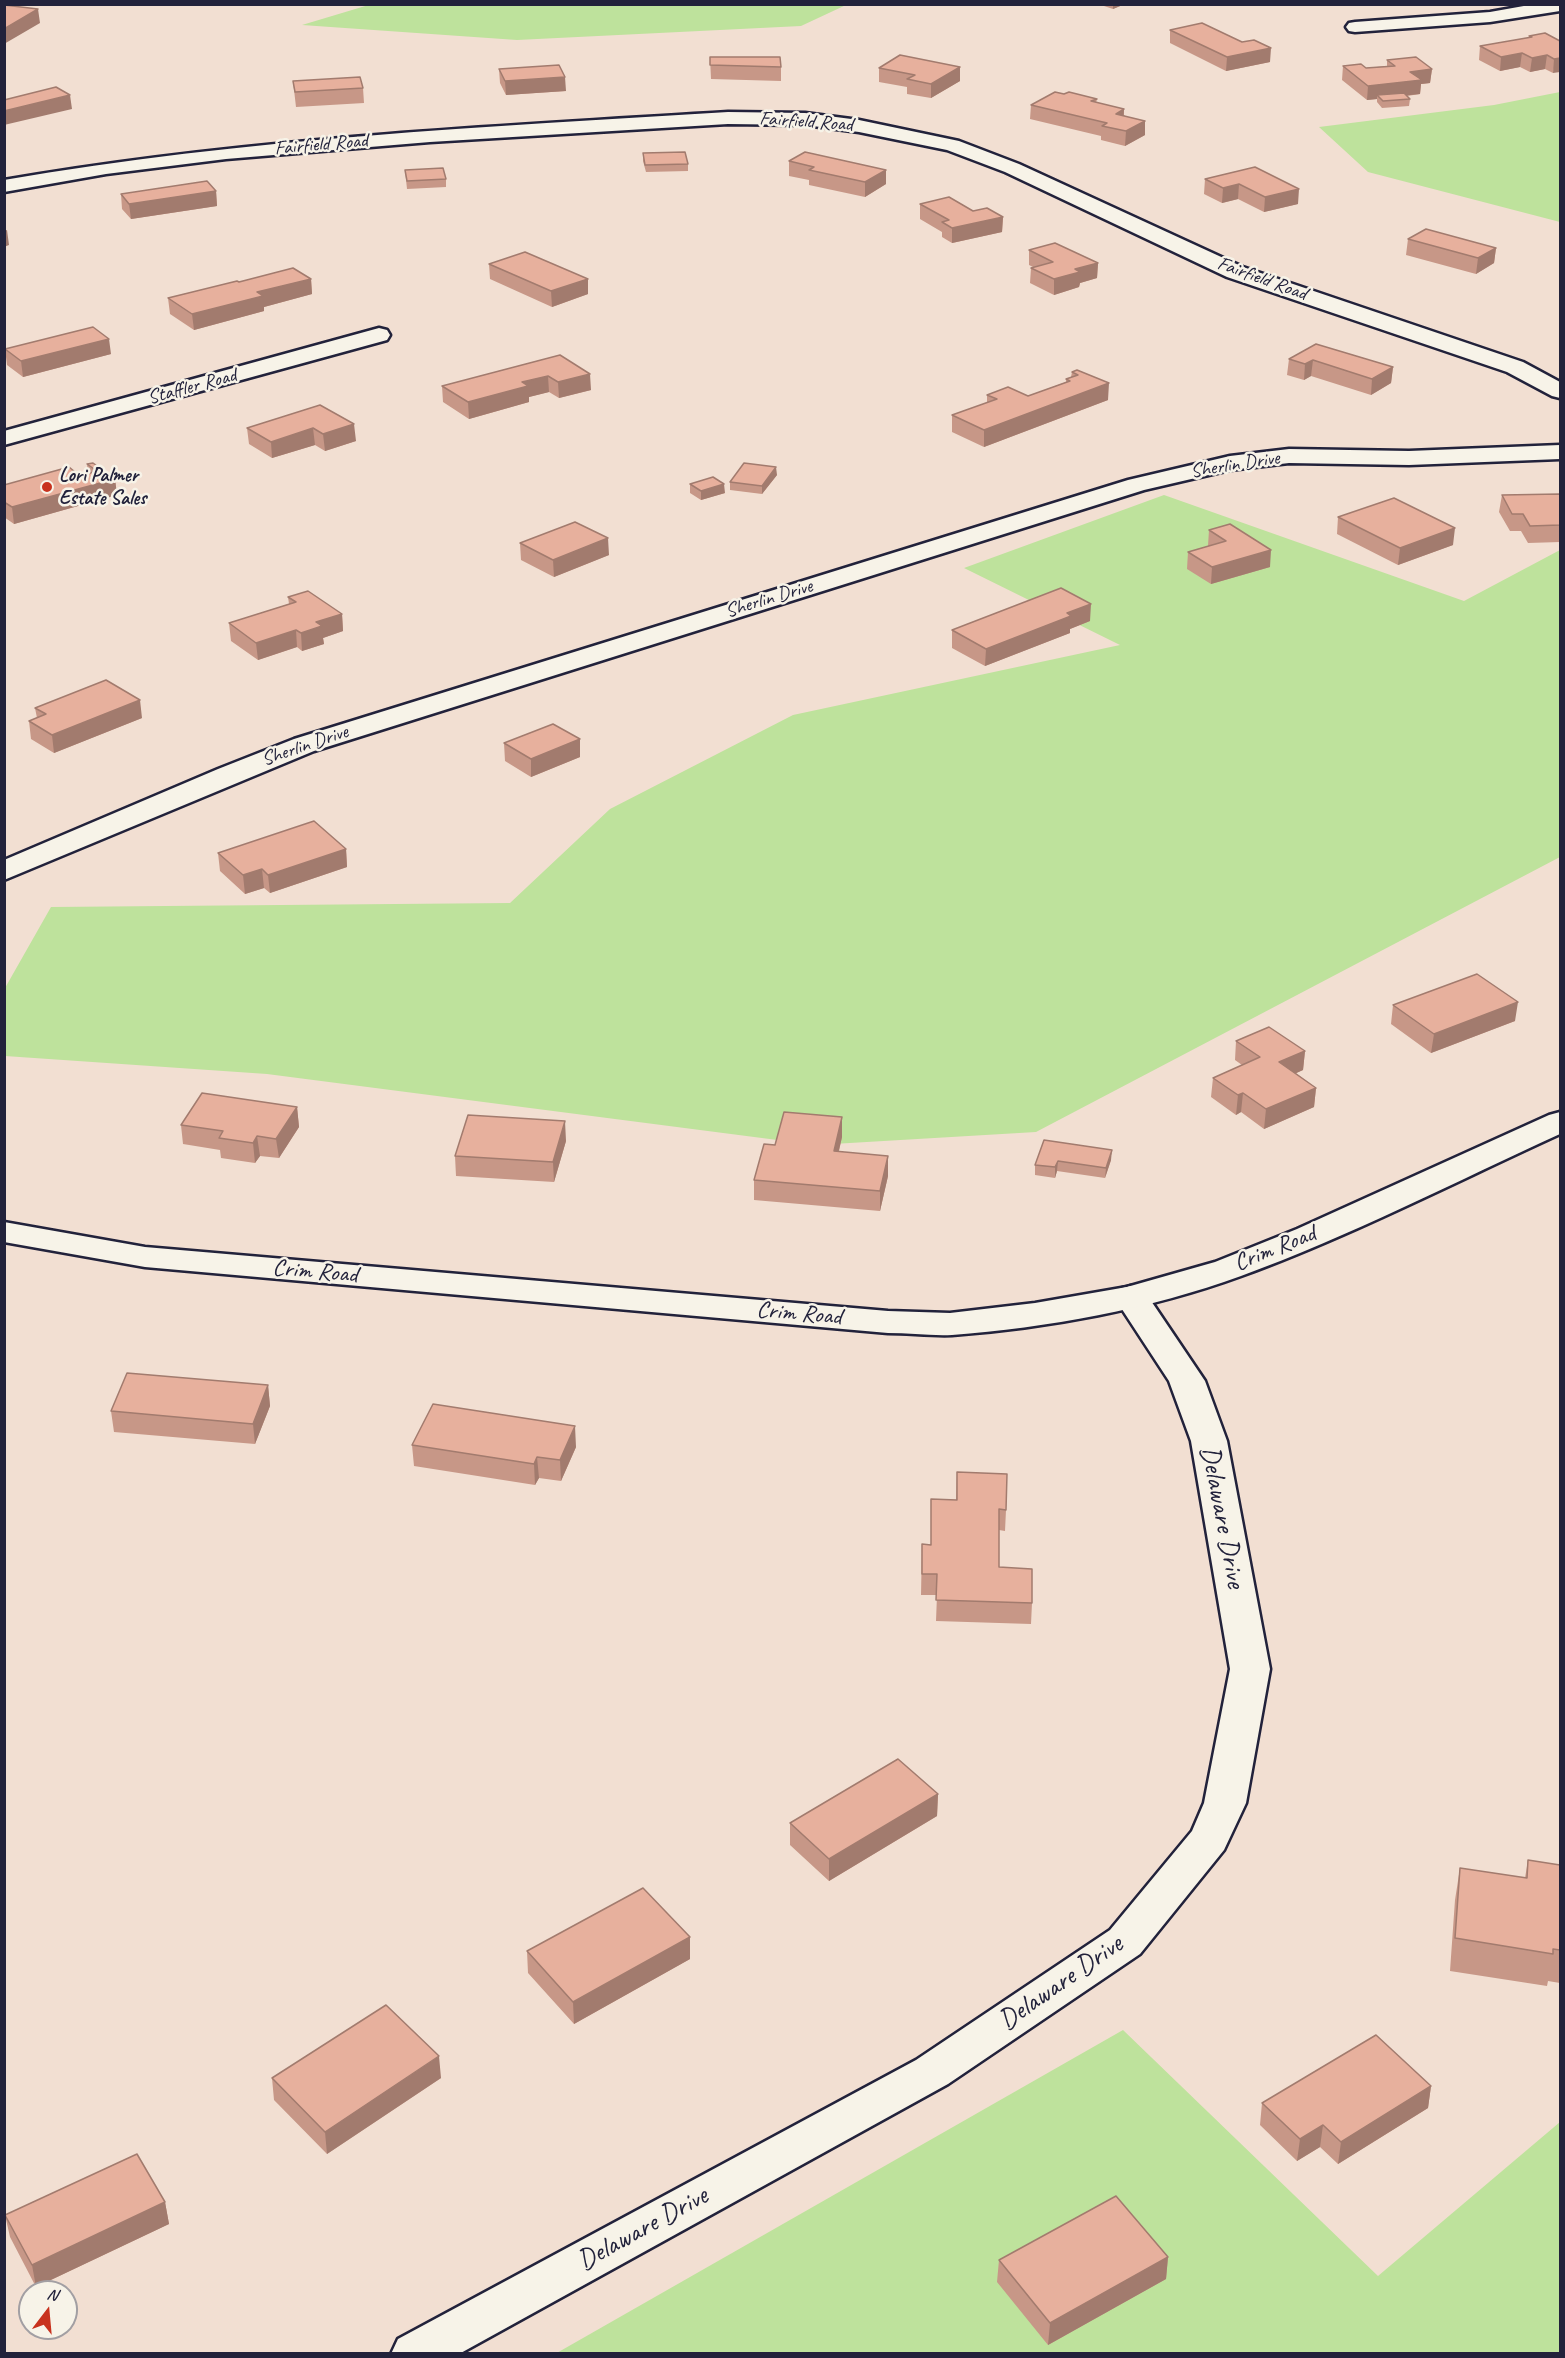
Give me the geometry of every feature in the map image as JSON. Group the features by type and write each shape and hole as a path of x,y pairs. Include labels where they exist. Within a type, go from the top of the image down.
{"street":[{"path":"1355,27 1490,16 1560,6"},
{"name":"Fairfield Road","path":"4,186 106,168 226,153 430,136 728,118 805,119 859,126 899,132 962,148 1012,168 1235,272 1515,367 1560,391"},
{"name":"Staffler Road","path":"4,438 379,335"},
{"name":"Sherlin Drive","path":"4,871 107,829 235,770 304,745 1137,485 1230,463 1289,456 1409,458 1560,452"},
{"name":"Crim Road","path":"4,1232 145,1257 888,1322 950,1324 1035,1314 1131,1297 1227,1269 1309,1236 1560,1122"},
{"name":"Delaware Drive","path":"415,2354 932,2072 1125,1942 1209,1839 1225,1803 1250,1669 1209,1441 1187,1381 1131,1297"}],"green space":[{"path":"372,4 846,5 801,26 517,40 302,25"},
{"path":"1560,92 1560,222 1368,172 1319,127 1494,105"},
{"path":"1164,495 1464,601 1560,550 1560,857 1036,1132 816,1145 267,1074 5,1056 5,988 51,907 510,903 610,809 793,715 1120,645 964,568"},
{"path":"1123,2030 1378,2276 1560,2122 1560,2353 555,2354"}],"building":[{"path":"4,5 38,9 4,29"},
{"path":"1202,23 1242,42 1254,40 1271,48 1227,57 1170,30"},
{"path":"1545,33 1560,41 1560,58 1554,59 1547,55 1532,58 1522,53 1501,57 1480,46 1532,37 1529,36"},
{"path":"900,55 960,67 931,84 907,79 915,75 879,68"},
{"path":"710,57 780,57 781,67 710,65"},
{"path":"1416,57 1432,69 1410,72 1422,80 1368,86 1343,66 1361,64 1366,68 1395,66 1387,60"},
{"path":"559,65 565,77 505,81 499,69"},
{"path":"360,77 363,88 295,92 293,81"},
{"path":"56,87 70,95 4,111 4,100"},
{"path":"1055,92 1064,94 1069,92 1097,99 1091,101 1124,109 1116,114 1145,121 1126,131 1102,126 1107,123 1031,105"},
{"path":"1404,93 1410,99 1383,101 1377,95"},
{"path":"685,152 688,164 645,165 643,153"},
{"path":"805,152 886,170 865,182 809,170 814,167 789,161"},
{"path":"1255,167 1299,189 1265,197 1239,184 1223,188 1205,179"},
{"path":"443,168 446,179 407,181 405,170"},
{"path":"207,181 216,191 129,204 121,194"},
{"path":"949,197 973,211 987,208 1003,217 952,228 942,222 949,220 920,204"},
{"path":"1426,229 1496,248 1478,258 1408,239"},
{"path":"1055,243 1098,263 1075,269 1080,272 1054,279 1031,268 1053,262 1029,250"},
{"path":"525,252 588,279 551,291 489,264"},
{"path":"293,268 311,279 257,292 263,296 192,314 168,298 239,282"},
{"path":"93,327 109,339 21,361 5,349"},
{"path":"1316,344 1393,367 1372,379 1313,360 1305,364 1289,359"},
{"path":"560,355 590,374 558,382 548,376 522,382 528,386 468,402 442,386"},
{"path":"1077,370 1109,383 984,430 952,415 997,399 987,395 1008,387 1028,396 1070,381 1066,379 1078,375 1072,372"},
{"path":"320,405 354,424 323,434 313,428 271,442 247,428"},
{"path":"93,463 115,479 12,507 4,502 4,485 69,467 80,476 97,471 87,464"},
{"path":"744,463 776,467 762,486 730,482"},
{"path":"713,477 724,484 701,491 690,484"},
{"path":"1560,494 1560,525 1530,526 1523,514 1512,514 1502,495"},
{"path":"1394,498 1455,528 1400,548 1338,517"},
{"path":"575,522 608,538 553,560 520,543"},
{"path":"1230,524 1271,550 1212,567 1188,552 1226,541 1209,530"},
{"path":"1061,588 1091,604 1067,613 1071,616 986,649 952,630"},
{"path":"308,591 342,614 316,622 322,626 301,633 296,630 256,643 229,623 296,602 288,597"},
{"path":"106,680 140,700 52,735 29,721 46,714 35,708"},
{"path":"553,724 580,739 531,759 504,743"},
{"path":"314,821 346,849 268,875 262,869 243,875 218,853"},
{"path":"1477,974 1518,1002 1434,1034 1393,1005"},
{"path":"1269,1027 1305,1051 1279,1062 1316,1088 1266,1109 1243,1093 1238,1095 1213,1078 1260,1057 1236,1041"},
{"path":"202,1093 297,1107 276,1139 257,1136 253,1143 219,1138 223,1131 181,1125"},
{"path":"784,1112 842,1117 834,1151 888,1156 880,1191 754,1180 764,1144 775,1145"},
{"path":"468,1115 565,1121 553,1162 455,1156"},
{"path":"1044,1140 1112,1150 1106,1168 1058,1161 1055,1167 1035,1165"},
{"path":"127,1373 268,1385 253,1424 111,1411"},
{"path":"433,1404 575,1426 560,1460 537,1457 534,1464 412,1445"},
{"path":"957,1472 1007,1474 1006,1510 999,1509 999,1567 1032,1569 1032,1603 936,1600 937,1574 922,1574 922,1544 931,1545 931,1499 957,1500"},
{"path":"898,1759 938,1794 829,1859 790,1823"},
{"path":"1528,1860 1560,1865 1560,1950 1553,1949 1553,1954 1455,1938 1460,1868 1527,1878"},
{"path":"643,1888 690,1937 573,2002 527,1951"},
{"path":"386,2005 439,2056 325,2132 272,2078"},
{"path":"1376,2035 1431,2086 1341,2142 1323,2125 1300,2139 1262,2103"},
{"path":"137,2154 165,2202 32,2265 5,2215"},
{"path":"1116,2196 1168,2257 1050,2323 999,2260"}],"place":[{"name":"Lori Palmer Estate Sales","path":"47,487"}]}
